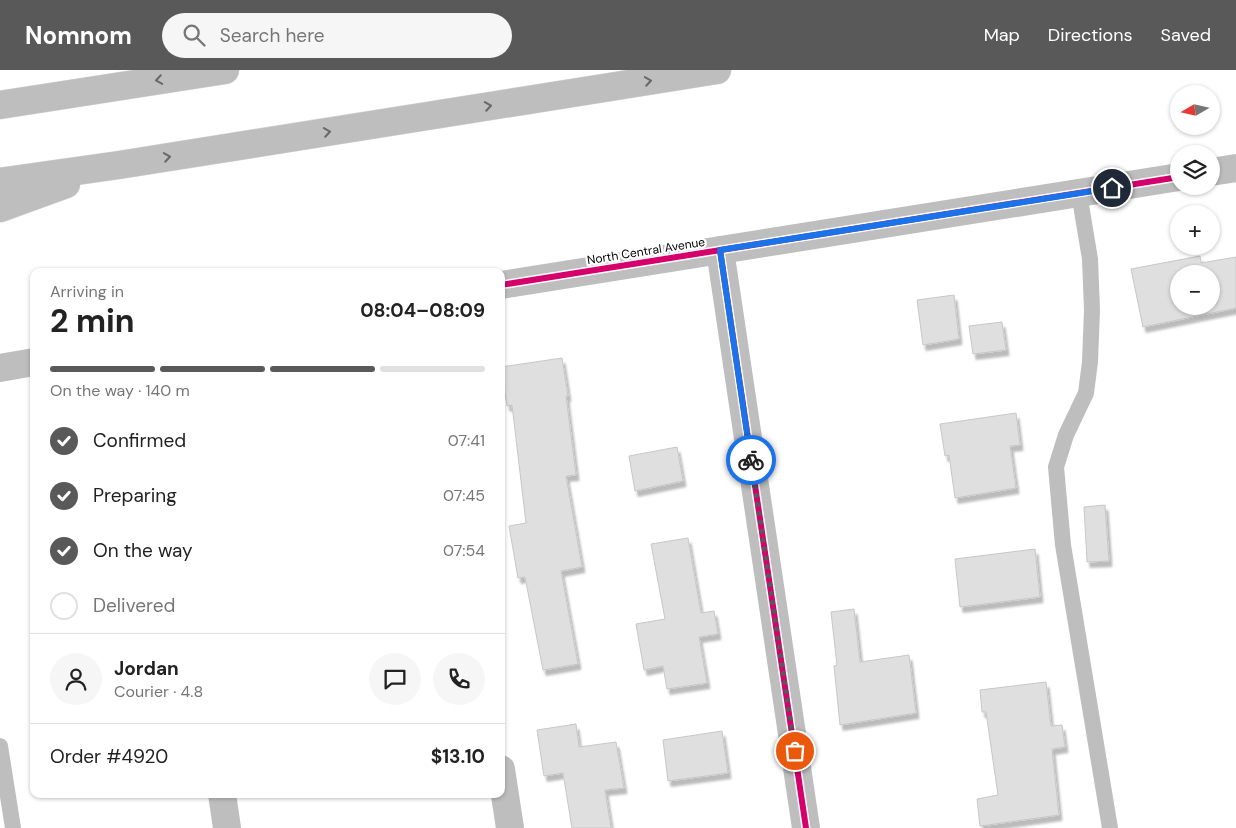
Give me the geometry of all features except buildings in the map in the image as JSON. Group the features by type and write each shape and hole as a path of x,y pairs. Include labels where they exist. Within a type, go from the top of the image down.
{"main road":[{"path":"0,105 225,70"},
{"path":"0,182 119,165 717,70"},
{"path":"0,208 119,165"},
{"path":"1220,171 1236,168"},
{"name":"North Central Avenue","path":"505,284 1170,178"},
{"path":"720,250 806,828"},
{"path":"0,368 30,363"},
{"path":"505,795 510,828"},
{"path":"223,798 227,828"}],"lane":[{"path":"1079,193 1090,259 1092,310 1090,362 1086,393 1066,435 1056,467 1062,545 1110,828"},
{"path":"0,746 13,828"}],"cycle path":[{"path":"505,284 1170,178"},
{"path":"720,250 806,828"}],"way so far":[{"path":"751,460 795,751"}],"route":[{"path":"751,460 720,250 1112,188"}]}
